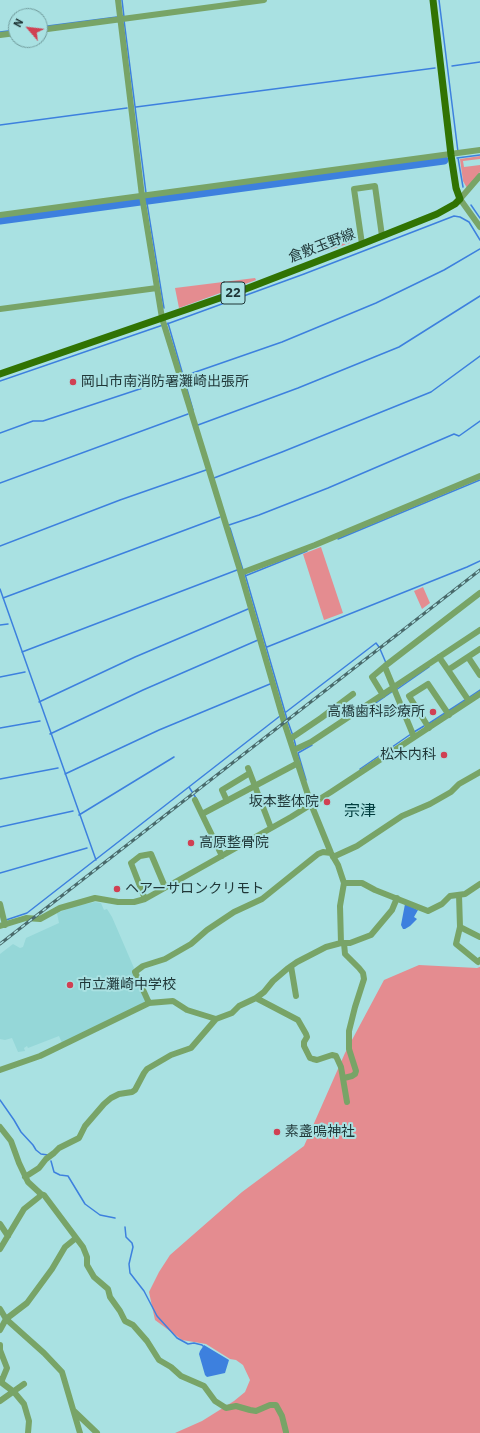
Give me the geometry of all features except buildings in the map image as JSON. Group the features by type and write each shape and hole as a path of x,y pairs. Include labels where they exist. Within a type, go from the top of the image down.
{"main road":[{"path":"433,0 456,154 456,188 460,199"},
{"name":"倉敷玉野線","path":"0,374 163,323 444,211 460,199"}],"street":[{"path":"118,0 122,18 144,198 163,323 243,573 311,804 332,855 338,865 344,883 340,906 345,954 363,973 364,979 349,1031 349,1048 356,1071 351,1077 344,1078"},
{"path":"48,29 264,0"},
{"path":"0,215 144,198 480,150"},
{"path":"480,176 460,199 480,227"},
{"path":"362,244 354,189 375,186 382,236"},
{"path":"0,309 157,288"},
{"path":"243,573 323,542 480,476"},
{"path":"383,695 372,677 385,664 480,593"},
{"path":"296,750 395,686 440,659 480,630"},
{"path":"448,670 480,649"},
{"path":"468,657 480,676"},
{"path":"440,659 467,699"},
{"path":"385,664 395,686 413,735"},
{"path":"427,725 409,696 428,684 447,712"},
{"path":"292,737 353,694"},
{"path":"0,904 3,923 26,918 40,919 60,908 95,898 118,902 134,902 145,899 311,804 374,765 427,725 467,699 480,694"},
{"path":"202,814 298,763"},
{"path":"227,801 222,790 249,770 271,828"},
{"path":"149,1003 135,972 143,966 165,959 191,944 234,912 262,899 318,854 323,852 332,855 357,846 402,816 430,804 451,792 459,784 480,772"},
{"path":"195,800 222,856"},
{"path":"145,899 131,863 140,856 151,854 165,888"},
{"path":"344,883 362,883 428,911 442,904 450,896 465,894 480,884"},
{"path":"459,895 460,927 456,944 478,962 480,960"},
{"path":"25,1177 39,1168 46,1159 59,1148 79,1138 85,1126 111,1098 119,1094 136,1090 147,1069 171,1055 191,1048 216,1019 232,1013 239,1006 256,998 291,966 326,947 350,942 371,934 392,910 397,898"},
{"path":"460,927 480,937"},
{"path":"291,966 296,996"},
{"path":"256,998 298,1020 307,1037 304,1042 304,1046 310,1058 317,1060 332,1055 336,1056 344,1078 347,1102"},
{"path":"0,1070 40,1056 149,1003 173,1001 186,1010 216,1019"},
{"path":"0,1127 11,1142 28,1182 44,1195 85,1250 87,1265 94,1277 108,1289 110,1297 120,1311 124,1321 132,1325 147,1341 159,1360 171,1367 181,1376 204,1386 215,1401 226,1408 236,1406 256,1411 270,1404 276,1405 282,1416 286,1432"},
{"path":"0,1249 24,1209 41,1194"},
{"path":"0,1224 8,1236"},
{"path":"0,1330 6,1319 27,1303 52,1269 65,1248 76,1238"},
{"path":"0,1309 6,1319 62,1372 80,1433"},
{"path":"0,1345 0,1350 7,1368 1,1380 2,1383 14,1392 24,1404 29,1421 28,1433"},
{"path":"0,1401 24,1384"},
{"path":"74,1410 97,1433"}],"shaded area":[{"path":"480,156 480,159 463,161 464,167 480,165 480,172 467,188 463,181 460,159"},
{"path":"348,230 350,243 324,252 322,239"},
{"path":"255,278 256,280 179,308 175,288"},
{"path":"321,547 343,613 324,620 303,554"},
{"path":"423,587 430,603 422,609 414,591"},
{"name":"市立灘崎中学校","path":"95,902 101,903 104,910 107,909 112,917 134,968 133,970 146,1001 144,1004 62,1043 59,1036 28,1048 27,1046 24,1048 25,1051 18,1052 12,1038 5,1040 0,1039 0,954 13,944 20,948 23,947 26,938 59,923 57,913 75,906"},
{"path":"419,965 480,967 480,1433 175,1433 202,1421 234,1401 245,1392 250,1380 243,1365 236,1360 230,1359 206,1344 182,1340 155,1320 149,1292 159,1272 170,1255 242,1192 304,1146 345,1053 384,980"}],"water":[{"path":"405,904 418,910 414,917 417,919 410,926 403,929 401,925"},
{"path":"204,1345 229,1360 225,1373 207,1377 205,1375 199,1354"}],"waterway":[{"path":"122,0 124,17"},
{"path":"439,0 458,152"},
{"path":"48,26 117,17"},
{"path":"124,20 146,193"},
{"path":"0,32 8,31"},
{"path":"452,66 480,62"},
{"path":"136,107 435,68"},
{"path":"0,125 127,108"},
{"path":"457,158 480,155"},
{"path":"458,158 463,187"},
{"path":"0,220 444,160"},
{"path":"146,197 164,308"},
{"path":"471,205 480,218"},
{"path":"167,324 304,274 454,216 460,217 469,222 480,240"},
{"path":"184,376 282,342 376,303 444,270 480,249"},
{"path":"198,425 298,388 399,347 480,296"},
{"path":"168,323 193,410"},
{"path":"0,381 163,325"},
{"path":"214,478 431,392 480,356"},
{"path":"0,433 33,421 43,421 176,377"},
{"path":"0,483 188,414"},
{"path":"229,525 328,488 454,434 459,436 480,421"},
{"path":"0,546 120,500 206,470"},
{"path":"338,539 480,480"},
{"path":"3,598 220,517"},
{"path":"230,528 243,570"},
{"path":"245,576 307,551"},
{"path":"267,647 480,561"},
{"path":"22,652 237,570"},
{"path":"245,574 287,719"},
{"path":"0,589 96,860"},
{"path":"39,702 135,657 248,609"},
{"path":"0,625 8,624"},
{"path":"50,734 143,690 258,640"},
{"path":"286,712 376,643 379,647"},
{"path":"380,649 386,663"},
{"path":"396,690 429,667"},
{"path":"0,677 25,672"},
{"path":"65,774 159,730 270,684"},
{"path":"468,698 480,690"},
{"path":"370,707 393,691"},
{"path":"448,711 465,700"},
{"path":"428,724 445,713"},
{"path":"6,920 27,913 280,716"},
{"path":"0,728 40,721"},
{"path":"288,722 293,736"},
{"path":"414,732 424,726"},
{"path":"360,769 411,734"},
{"path":"294,739 296,747"},
{"path":"298,753 312,745"},
{"path":"298,753 306,780"},
{"path":"79,815 174,757"},
{"path":"0,779 58,768"},
{"path":"189,787 196,798"},
{"path":"0,827 73,811"},
{"path":"0,873 87,848"},
{"path":"0,1100 21,1132 36,1150 41,1154 48,1155"},
{"path":"51,1161 54,1172 60,1175 68,1176 85,1204 100,1215 115,1218"},
{"path":"125,1227 126,1237 132,1243 133,1247 129,1264 130,1273 144,1291 157,1316 177,1338 188,1344 194,1343 204,1347"}],"railway":[{"path":"0,944 480,570"}],"place":[{"name":"岡山市南消防署灘崎出張所","path":"73,382"},
{"name":"高橋歯科診療所","path":"433,712"},
{"name":"松木内科","path":"444,755"},
{"name":"坂本整体院","path":"327,802"},
{"name":"高原整骨院","path":"191,843"},
{"name":"ヘアーサロンクリモト","path":"117,889"},
{"name":"市立灘崎中学校","path":"70,985"},
{"name":"素盞嗚神社","path":"277,1132"}],"district":[{"name":"宗津","path":"360,811"}]}
